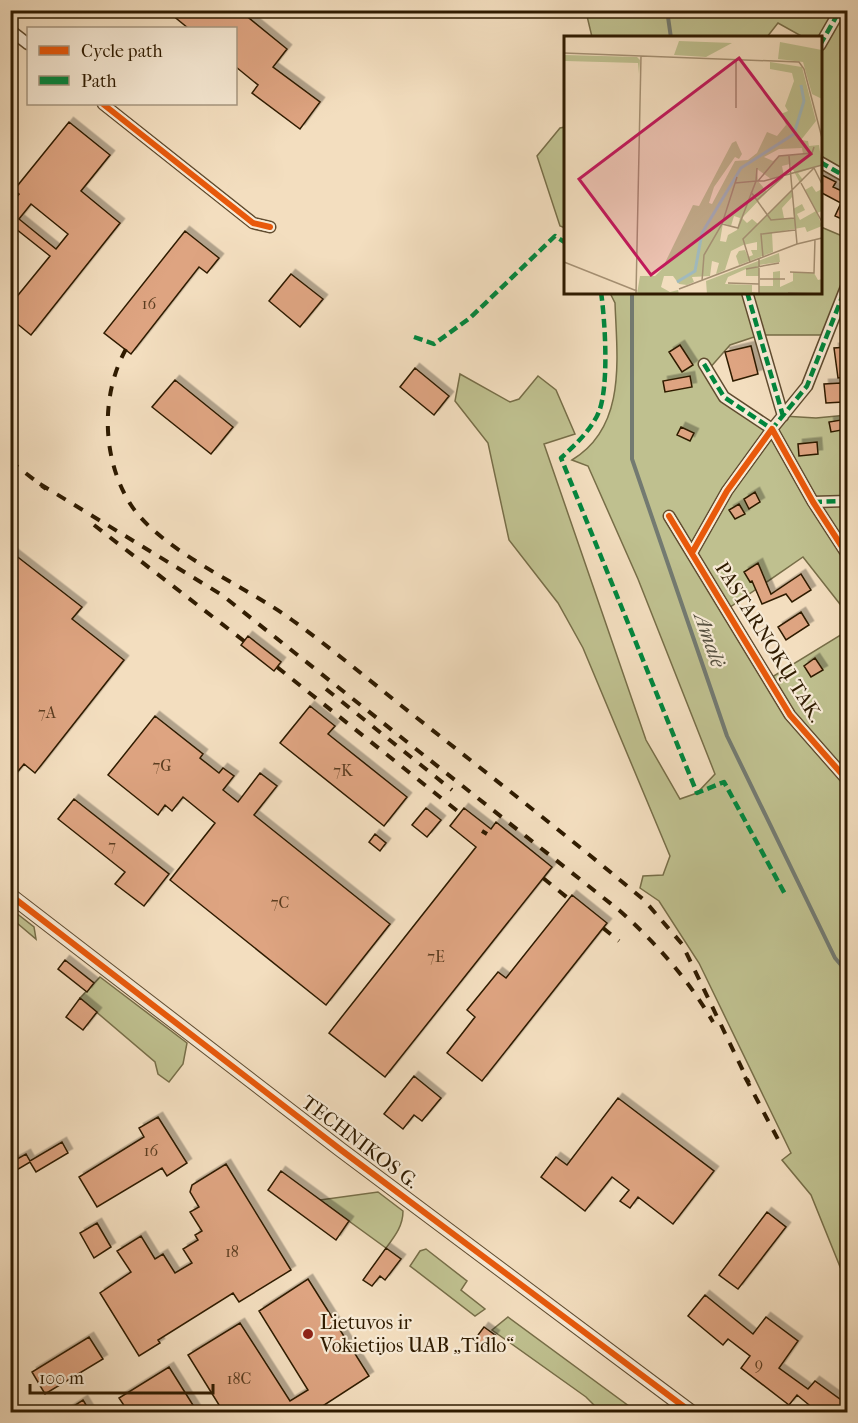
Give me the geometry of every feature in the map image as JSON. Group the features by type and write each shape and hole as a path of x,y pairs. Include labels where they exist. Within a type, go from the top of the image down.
{"street":[{"path":"822,42 840,10"},
{"path":"10,30 27,43"},
{"path":"104,105 253,223 270,227"},
{"path":"822,163 848,178"},
{"path":"693,551 727,491 807,386 848,282"},
{"path":"748,294 783,416"},
{"path":"704,364 724,397 772,429 813,502 848,556"},
{"path":"813,502 848,501"},
{"name":"PASTARNOKŲ TAK.","path":"669,516 693,551 790,715 848,781"},
{"name":"TECHNIKOS G.","path":"10,895 342,1150 691,1413"}],"green space":[{"path":"573,11 847,11 847,178 822,165 822,36 801,36 778,23 768,36 592,36 587,16"},
{"path":"564,127 564,228 560,226 537,156 560,128"},
{"path":"822,227 847,238 847,282 827,335 760,335 730,345 708,370 724,397 772,429 783,416 816,418 847,415 847,613 803,557 726,610 769,679 847,631 847,1284 811,1195 782,1160 791,1153 699,963 659,901 640,888 643,876 663,875 670,856 583,648 558,603 509,540 488,443 455,401 460,374 510,402 519,399 538,376 556,390 575,434 544,444 646,740 680,799 697,793 715,774 638,579 588,466 572,460 590,446 602,429 610,410 617,368 615,303 610,294 822,294"},
{"path":"11,909 34,927 36,939 11,918"},
{"path":"100,977 187,1043 183,1064 169,1082 158,1074 155,1062 80,998"},
{"path":"378,1192 403,1211 400,1226 386,1248 320,1200"},
{"path":"426,1249 467,1281 461,1290 485,1309 475,1316 410,1266 420,1251"},
{"path":"508,1317 637,1412 601,1412 586,1397 492,1330"}],"building":[{"path":"166,10 239,10 287,49 273,67 320,102 300,129 252,93 258,85 237,68 237,27 187,27"},
{"path":"69,122 110,155 81,191 120,223 31,335 10,318 10,305 50,256 11,225 15,221 10,217 10,205 19,194 14,190","holes":["31,204 68,234 56,249 19,219"]},
{"path":"822,175 836,182 833,187 846,193 848,189 848,222 835,216 841,203 822,193"},
{"path":"185,231 219,258 207,273 199,267 131,354 104,333"},
{"path":"291,274 323,299 300,327 269,301"},
{"path":"680,345 693,365 682,372 669,352"},
{"path":"751,346 758,374 733,381 725,352"},
{"path":"848,347 848,377 838,378 834,348"},
{"path":"415,368 449,396 434,415 400,387"},
{"path":"690,376 692,387 665,392 663,381"},
{"path":"175,380 233,427 211,454 152,407"},
{"path":"841,383 843,402 826,403 824,384"},
{"path":"841,420 842,430 831,432 829,422"},
{"path":"681,427 694,433 690,441 677,435"},
{"path":"817,442 818,454 799,456 798,444"},
{"path":"755,492 760,502 749,509 744,499"},
{"path":"739,504 745,514 735,519 729,510"},
{"path":"10,551 82,607 72,619 124,660 35,773 24,764 10,781"},
{"path":"758,563 771,594 801,574 811,590 792,602 786,594 762,604 752,581 750,582 744,572"},
{"path":"801,612 809,625 786,640 778,627"},
{"path":"248,636 281,662 274,671 241,645"},
{"path":"815,658 823,670 811,677 804,666"},
{"path":"310,706 335,726 328,734 407,797 384,826 280,743"},
{"path":"155,716 203,754 200,758 219,773 223,768 234,776 223,790 238,802 260,773 277,786 254,815 390,924 326,1005 170,880 215,823 183,797 172,811 165,805 158,815 108,775"},
{"path":"74,799 169,874 144,906 115,884 125,872 58,819"},
{"path":"426,808 441,820 427,837 412,825"},
{"path":"464,808 491,829 496,822 552,867 385,1077 329,1033 476,847 450,826"},
{"path":"375,834 386,843 380,851 369,842"},
{"path":"572,895 607,923 482,1081 447,1053 475,1017 467,1010 498,972 506,978"},
{"path":"65,960 94,983 87,992 58,969"},
{"path":"80,998 97,1012 83,1030 66,1017"},
{"path":"414,1076 441,1098 422,1121 414,1115 403,1129 384,1114"},
{"path":"618,1098 714,1171 673,1224 638,1197 630,1208 620,1201 629,1190 612,1177 585,1211 541,1177 556,1157 567,1165"},
{"path":"158,1117 187,1163 167,1176 162,1168 97,1207 79,1177 144,1137 139,1128"},
{"path":"62,1142 68,1153 36,1172 30,1162 10,1174 10,1163 26,1154 30,1161"},
{"path":"226,1164 291,1270 239,1302 233,1293 158,1340 160,1343 139,1356 100,1293 131,1272 117,1251 141,1236 155,1259 163,1254 175,1273 192,1263 183,1249 198,1240 195,1235 202,1231 190,1212 199,1207 190,1192 192,1185"},
{"path":"281,1171 349,1221 336,1240 268,1190"},
{"path":"767,1212 786,1227 738,1289 719,1275"},
{"path":"97,1223 111,1247 94,1258 80,1233"},
{"path":"386,1248 401,1259 385,1280 380,1276 372,1286 363,1280"},
{"path":"308,1279 369,1376 312,1413 224,1413 188,1355 240,1323 290,1401 308,1390 259,1311"},
{"path":"705,1295 753,1334 766,1317 798,1341 779,1368 808,1389 815,1381 848,1405 848,1413 811,1413 814,1409 797,1395 789,1405 741,1368 750,1356 728,1339 723,1345 688,1316"},
{"path":"484,1327 495,1335 486,1347 475,1339"},
{"path":"89,1337 103,1359 45,1394 32,1372"},
{"path":"169,1367 198,1413 129,1413 119,1398"},
{"path":"83,1400 91,1413 63,1413"}],"waterway":[{"name":"Amalė","path":"667,10 671,36"},
{"name":"Amalė","path":"632,294 632,459 727,736 835,958 848,973"}],"railway":[{"path":"126,349 112,387 108,428 110,448 121,487 131,505 145,522 183,553 273,607 340,656 644,900 682,944 749,1083"},
{"path":"10,461 46,489"},
{"path":"40,484 222,595 620,911 671,963 704,1006 713,1022"},
{"path":"94,525 244,641"},
{"path":"277,667 460,813"},
{"path":"326,689 452,790"},
{"path":"482,831 487,834"},
{"path":"543,878 569,899"},
{"path":"603,928 619,941"},
{"path":"745,1077 781,1145"}],"marked path":[{"path":"822,42 840,10"},
{"path":"822,163 848,178"},
{"path":"414,337 434,344 470,318 555,236 564,242"},
{"path":"704,364 724,397 772,429 807,386 848,282"},
{"path":"601,294 605,374 601,405 590,428 561,458 697,793 724,782 786,896"},
{"path":"748,294 783,416"},
{"path":"813,502 848,501"}],"cycle path":[{"path":"104,105 253,223 270,227"},
{"path":"693,551 727,491 772,429 813,502 848,556"},
{"path":"669,516 790,715 848,781"},
{"path":"10,895 341,1150 691,1412"}],"place":[{"name":"Lietuvos ir Vokietijos UAB „Tidlo“","path":"308,1334"}]}
